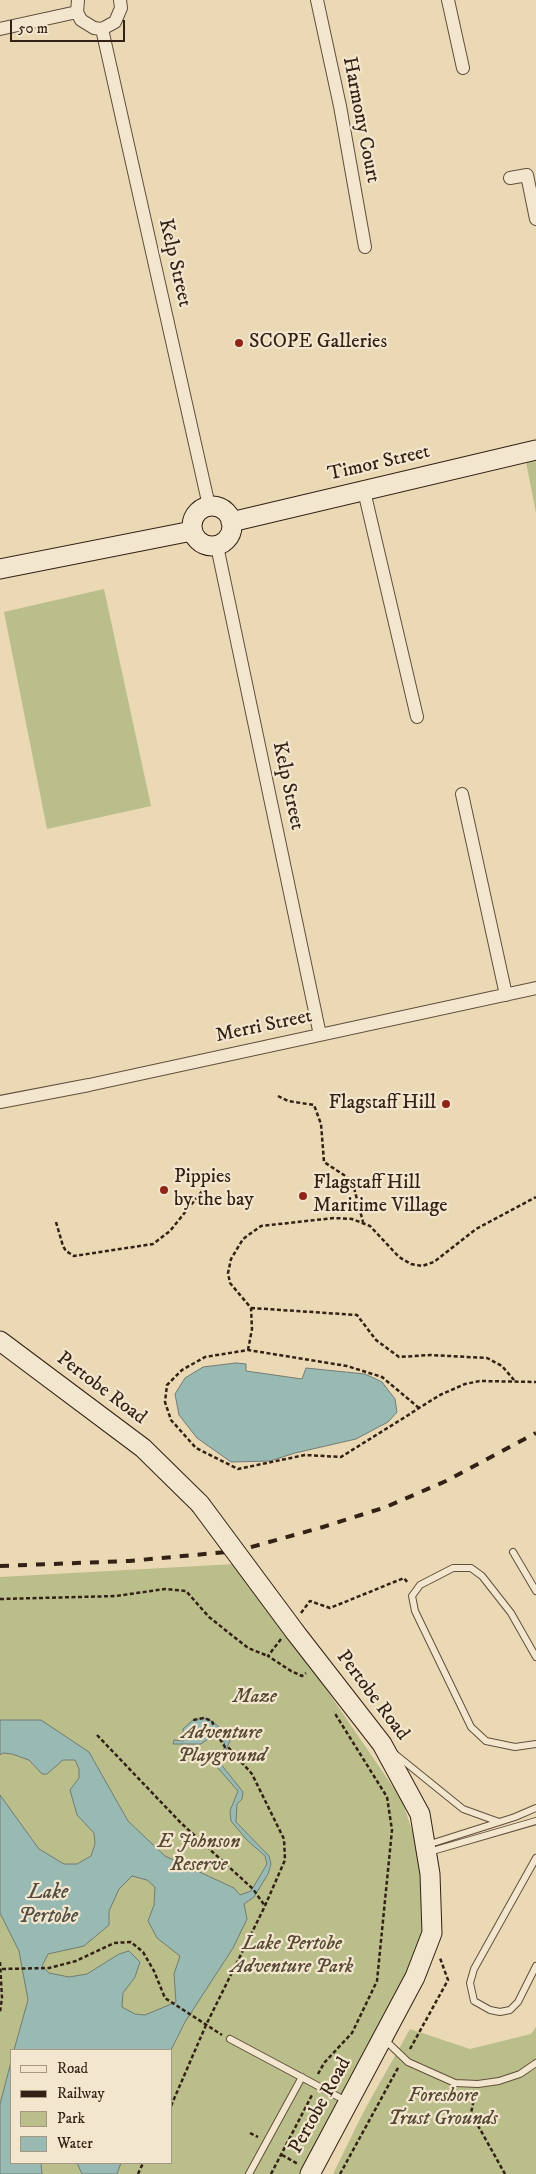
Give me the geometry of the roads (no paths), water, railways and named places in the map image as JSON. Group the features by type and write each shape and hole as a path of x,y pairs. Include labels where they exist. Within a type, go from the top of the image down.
{"street":[{"path":"0,29 78,6 86,25 102,29 115,22 119,16 122,0"},
{"name":"Harmony Court","path":"317,0 340,106 365,247"},
{"path":"448,0 463,68"},
{"name":"Kelp Street","path":"102,29 209,506"},
{"path":"510,178 527,176 536,219"},
{"name":"Timor Street","path":"232,522 536,450"},
{"path":"364,491 417,717"},
{"path":"209,506 215,506 226,512 232,522 230,534 223,543 217,546 204,545 198,542 192,531 192,524 197,512 209,506"},
{"path":"0,569 192,531"},
{"name":"Kelp Street","path":"217,546 320,1035"},
{"path":"462,794 506,995"},
{"name":"Merri Street","path":"0,1102 90,1085 536,988"},
{"name":"Pertobe Road","path":"0,1341 143,1448 180,1482 200,1504 382,1744 420,1814 426,1849 432,1933 415,1977 310,2174"}],"lane":[{"path":"513,1552 536,1591"},
{"path":"536,1657 511,1613 482,1576 471,1568 453,1568 420,1585 412,1596 415,1611 471,1727 486,1742 515,1747 536,1744"},
{"path":"382,1744 464,1809 499,1822"},
{"path":"426,1849 536,1808"},
{"path":"528,1812 536,1820"},
{"path":"426,1849 536,1820"},
{"path":"536,1858 474,1969 470,1983 474,2001 490,2010 500,2012 510,2010 518,2002 536,1966"},
{"path":"383,2039 408,2062 455,2083 478,2084 499,2081 520,2074 536,2064"},
{"path":"230,2040 349,2102"},
{"path":"249,2174 302,2077"}],"water":[{"path":"236,1363 246,1364 246,1371 302,1379 306,1368 365,1374 382,1382 395,1399 397,1412 388,1422 356,1439 295,1453 270,1461 231,1462 197,1438 179,1415 175,1394 185,1378 203,1367"},
{"name":"Lake Pertobe","path":"204,1718 212,1721 226,1733 230,1741 220,1763 243,1792 242,1799 237,1804 236,1822 269,1856 271,1864 268,1874 254,1897 244,1904 247,1919 233,1948 185,2022 172,2049 14,2049 28,2000 19,1951 0,1913 0,1795 39,1849 64,1864 77,1864 91,1856 95,1844 94,1833 77,1815 70,1790 79,1778 79,1769 75,1760 63,1760 47,1774 42,1774 29,1760 12,1754 3,1753 0,1755 0,1720 41,1720 89,1752 128,1821 165,1856 234,1888 240,1895 251,1891 267,1864 265,1856 247,1840 231,1821 230,1811 238,1791 217,1767 216,1761 225,1747 224,1742 216,1733 201,1744 173,1744 174,1740 184,1741 183,1729 193,1720","holes":["132,1876 147,1880 155,1887 154,1905 148,1921 157,1938 180,1956 174,1974 176,2002 145,2015 135,2014 122,2007 123,1993 135,1977 140,1962 129,1951 119,1954 87,1974 69,1977 49,1973 42,1966 48,1954 84,1946 109,1925 109,1911 119,1889"]},
{"path":"10,2066 10,2164 41,2164 42,2174 0,2174 0,2104"},
{"path":"77,2164 121,2164 117,2174 82,2174"}],"railway":[{"path":"0,1566 129,1561 237,1551 386,1507 446,1481 536,1433"}],"place":[{"name":"SCOPE Galleries","path":"239,343"},
{"name":"Flagstaff Hill","path":"446,1104"},
{"name":"Pippies by the bay","path":"164,1190"},
{"name":"Flagstaff Hill Maritime Village","path":"303,1196"}],"park label":[{"name":"Maze","path":"255,1698"},
{"name":"Adventure Playground","path":"222,1746"},
{"name":"E Johnson Reserve","path":"199,1854"},
{"name":"Lake Pertobe Adventure Park","path":"292,1956"},
{"name":"Foreshore Trust Grounds","path":"443,2108"}]}
